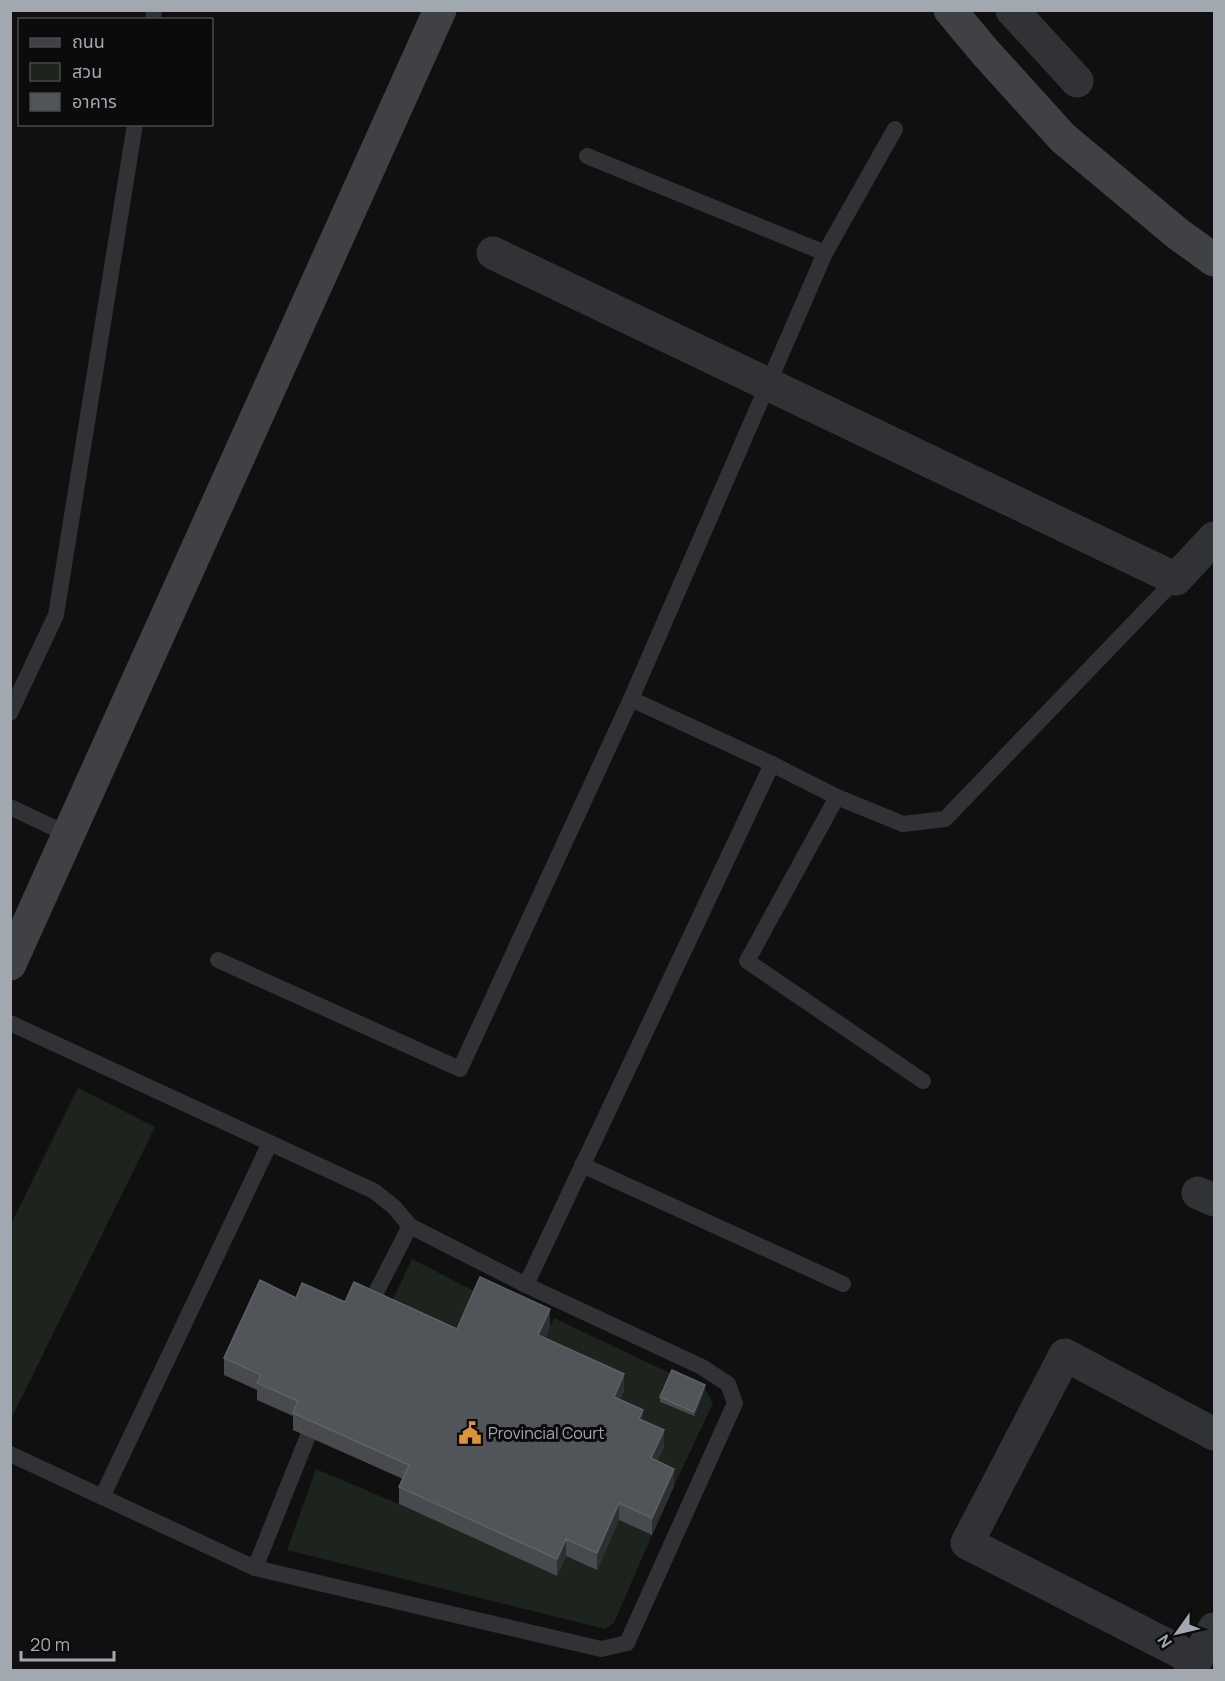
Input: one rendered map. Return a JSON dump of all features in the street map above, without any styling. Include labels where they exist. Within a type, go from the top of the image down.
[{"type":"street","points":[[10,964],[440,10]]},
{"type":"street","points":[[950,10],[1063,138],[1178,234],[1215,260]]},
{"type":"street","points":[[1012,10],[1077,81]]},
{"type":"street","points":[[493,254],[1176,579],[1215,538]]},
{"type":"street","points":[[1215,1434],[1065,1355],[967,1543],[1193,1665],[1215,1629]]},
{"type":"lane","points":[[10,713],[56,615],[135,126]]},
{"type":"lane","points":[[218,960],[460,1069],[631,699],[825,253],[894,129]]},
{"type":"lane","points":[[587,156],[825,253]]},
{"type":"lane","points":[[631,699],[772,764],[837,797],[903,824],[945,819],[1176,579]]},
{"type":"lane","points":[[526,1285],[772,764]]},
{"type":"lane","points":[[837,797],[747,961],[923,1081]]},
{"type":"lane","points":[[10,807],[69,835]]},
{"type":"lane","points":[[10,1023],[374,1191],[394,1207],[410,1226],[526,1285],[702,1366],[728,1384],[735,1402],[627,1643],[601,1650],[255,1568],[10,1454]]},
{"type":"lane","points":[[102,1497],[270,1143]]},
{"type":"lane","points":[[582,1165],[843,1284]]},
{"type":"lane","points":[[369,1306],[410,1226]]},
{"type":"lane","points":[[255,1568],[308,1436]]},
{"type":"green space","points":[[78,1088],[155,1127],[11,1419],[11,1224]]},
{"type":"green space","points":[[412,1259],[480,1294],[457,1346],[386,1314]]},
{"type":"green space","points":[[554,1318],[672,1374],[660,1402],[693,1416],[705,1389],[713,1403],[674,1486],[651,1475],[538,1352]]},
{"type":"green space","points":[[316,1469],[557,1576],[566,1556],[597,1569],[619,1520],[652,1535],[614,1623],[605,1629],[287,1550]]},
{"type":"building","name":"Provincial Court","points":[[480,1277],[550,1309],[538,1335],[624,1374],[614,1397],[643,1410],[639,1419],[664,1430],[651,1458],[674,1469],[652,1518],[619,1503],[597,1553],[566,1539],[557,1559],[399,1487],[409,1465],[293,1413],[298,1401],[257,1383],[261,1375],[224,1358],[260,1280],[296,1298],[302,1283],[345,1302],[354,1282],[457,1329]]},
{"type":"building","points":[[672,1370],[705,1385],[694,1412],[660,1397]]},
{"type":"place","name":"Provincial Court","points":[[470,1433]]}]
